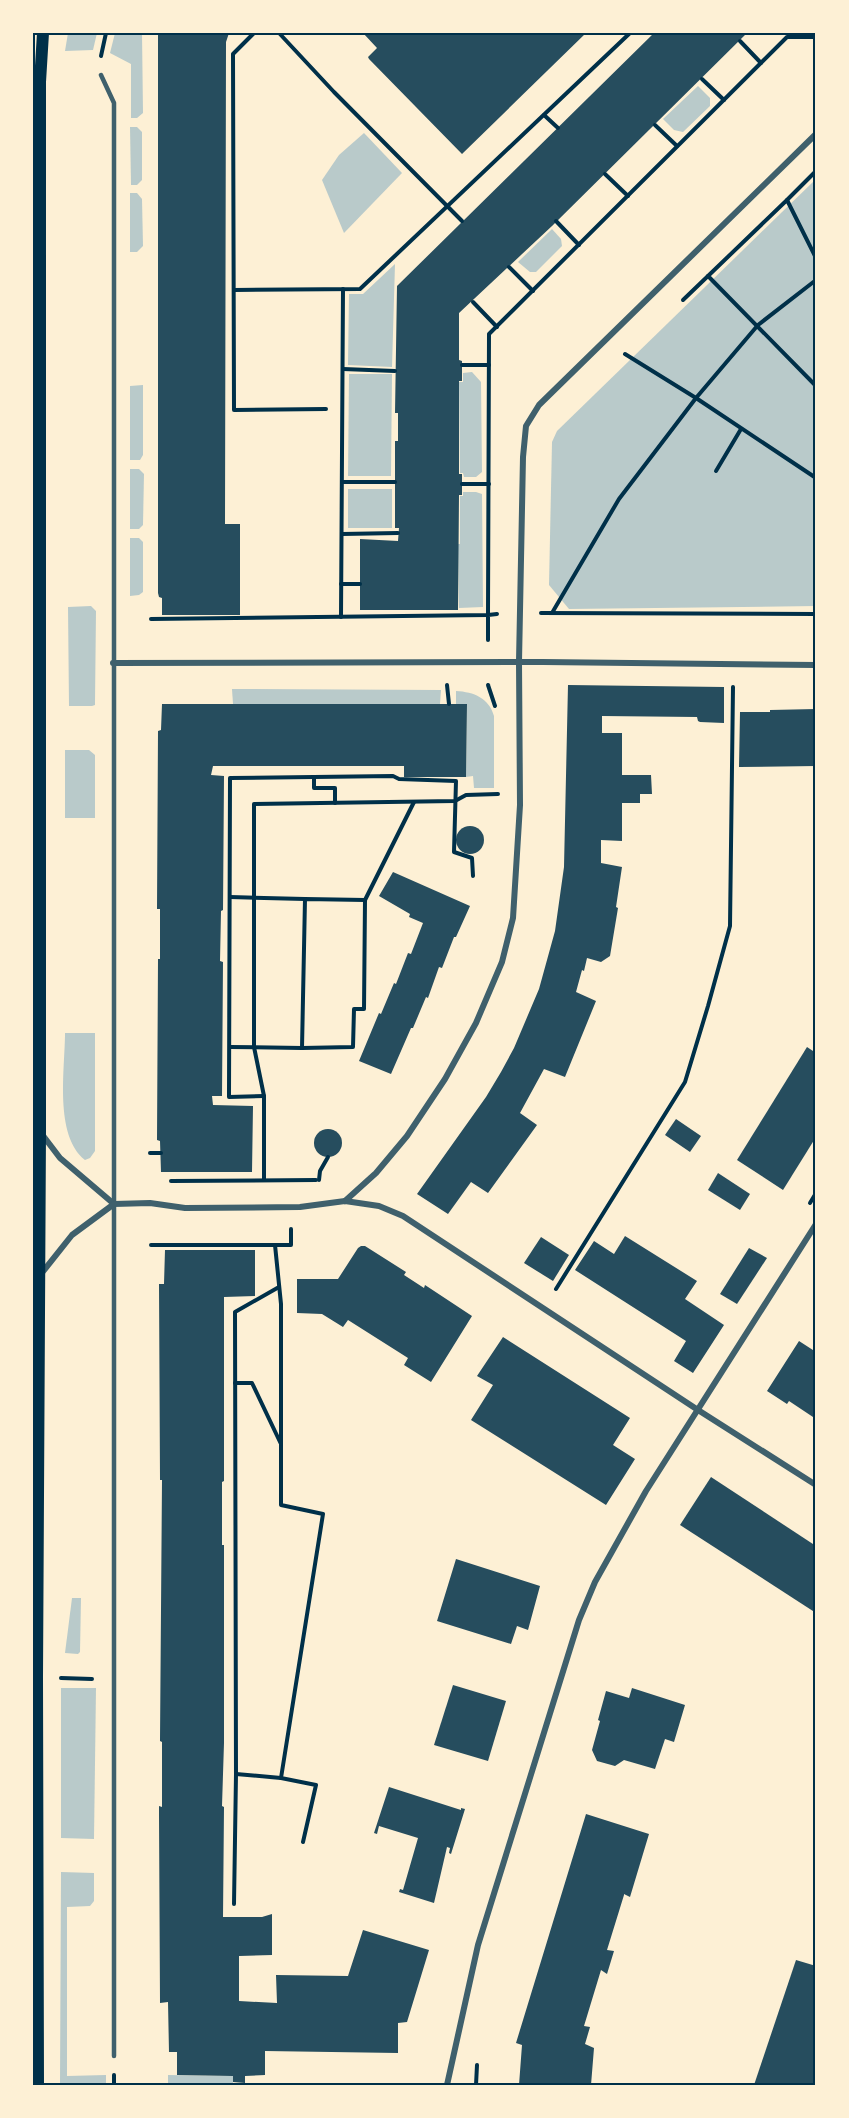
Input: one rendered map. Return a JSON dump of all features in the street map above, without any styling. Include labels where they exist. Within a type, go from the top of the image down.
[{"type":"main road","points":[[38,2085],[35,1727],[40,1131],[40,104],[43,33]]},
{"type":"main road","points":[[33,93],[40,104]]},
{"type":"street","points":[[345,1201],[376,1173],[407,1136],[445,1079],[476,1023],[502,962],[513,918],[520,806],[519,662],[523,457],[526,426],[538,405],[816,134]]},
{"type":"street","points":[[113,663],[543,662],[816,665]]},
{"type":"street","points":[[40,1131],[60,1158],[114,1204]]},
{"type":"street","points":[[39,1275],[72,1235],[114,1204],[150,1203],[185,1208],[231,1208],[300,1207],[345,1201],[380,1206],[403,1216],[816,1485]]},
{"type":"street","points":[[447,2085],[478,1945],[579,1620],[595,1582],[646,1491],[816,1224]]},
{"type":"lane","points":[[101,75],[114,104],[114,2056]]},
{"type":"path","points":[[254,33],[233,54],[234,410],[326,409]]},
{"type":"path","points":[[279,33],[462,221]]},
{"type":"path","points":[[234,290],[360,289],[630,33]]},
{"type":"path","points":[[151,619],[488,615],[489,334],[787,37],[816,37]]},
{"type":"path","points":[[740,41],[761,63]]},
{"type":"path","points":[[702,78],[724,100]]},
{"type":"path","points":[[544,115],[558,128]]},
{"type":"path","points":[[655,125],[677,146]]},
{"type":"path","points":[[675,307],[816,171]]},
{"type":"path","points":[[605,174],[628,196]]},
{"type":"path","points":[[787,200],[816,258]]},
{"type":"path","points":[[556,221],[579,245]]},
{"type":"path","points":[[509,267],[533,291]]},
{"type":"path","points":[[708,276],[816,386]]},
{"type":"path","points":[[551,613],[619,499],[696,398],[758,325],[816,280]]},
{"type":"path","points":[[341,617],[343,289]]},
{"type":"path","points":[[473,302],[497,327]]},
{"type":"path","points":[[632,347],[624,355],[696,398],[816,478]]},
{"type":"path","points":[[462,365],[489,365]]},
{"type":"path","points":[[343,369],[395,371]]},
{"type":"path","points":[[716,471],[741,429]]},
{"type":"path","points":[[342,482],[395,482]]},
{"type":"path","points":[[462,484],[489,484]]},
{"type":"path","points":[[342,534],[398,533]]},
{"type":"path","points":[[341,584],[360,584]]},
{"type":"path","points":[[543,662],[543,613],[816,614]]},
{"type":"path","points":[[559,1284],[685,1082],[708,1006],[730,926],[732,665]]},
{"type":"path","points":[[449,704],[447,685],[455,685]]},
{"type":"path","points":[[480,685],[489,685],[495,707]]},
{"type":"path","points":[[264,1096],[229,1096],[231,778],[393,776],[399,779],[456,781],[454,852],[472,858],[473,876]]},
{"type":"path","points":[[314,777],[314,788],[335,788],[335,803]]},
{"type":"path","points":[[498,783],[498,803]]},
{"type":"path","points":[[264,1180],[264,1096],[255,1047],[254,804],[455,801],[466,795],[498,794]]},
{"type":"path","points":[[230,1047],[353,1047],[354,1009],[364,1009],[365,900],[414,802]]},
{"type":"path","points":[[230,897],[365,900]]},
{"type":"path","points":[[302,1048],[304,899]]},
{"type":"path","points":[[150,1153],[161,1153]]},
{"type":"path","points":[[319,1180],[320,1171],[328,1157]]},
{"type":"path","points":[[162,1181],[328,1179]]},
{"type":"path","points":[[151,1245],[291,1245],[291,1227],[295,1222]]},
{"type":"path","points":[[275,1245],[281,1304],[281,1505],[323,1514],[281,1778]]},
{"type":"path","points":[[234,1904],[235,1312],[279,1287]]},
{"type":"path","points":[[555,1290],[565,1296]]},
{"type":"path","points":[[236,1383],[252,1383],[281,1445]]},
{"type":"path","points":[[62,1678],[96,1679]]},
{"type":"path","points":[[236,1774],[281,1778],[316,1785],[303,1842]]},
{"type":"path","points":[[476,2085],[478,2054]]},
{"type":"shaded area","points":[[68,33],[97,33],[93,50],[65,51]]},
{"type":"shaded area","points":[[115,33],[142,33],[143,113],[137,118],[131,118],[131,64],[110,53]]},
{"type":"shaded area","points":[[698,86],[710,98],[710,106],[683,132],[674,130],[663,119]]},
{"type":"shaded area","points":[[130,127],[137,127],[142,132],[142,180],[137,185],[131,185]]},
{"type":"shaded area","points":[[364,133],[402,173],[344,233],[322,180],[339,155]]},
{"type":"shaded area","points":[[816,179],[816,606],[569,609],[549,585],[552,442],[557,431]]},
{"type":"shaded area","points":[[130,193],[137,193],[142,199],[143,246],[137,252],[130,252]]},
{"type":"shaded area","points":[[552,229],[561,239],[562,246],[536,272],[530,272],[518,262]]},
{"type":"shaded area","points":[[395,264],[392,367],[348,365],[349,294],[363,294]]},
{"type":"shaded area","points":[[472,372],[481,382],[482,472],[476,477],[464,477],[463,473],[460,473],[459,382],[463,382],[463,373]]},
{"type":"shaded area","points":[[349,374],[392,374],[391,476],[348,476]]},
{"type":"shaded area","points":[[143,385],[143,455],[140,460],[130,460],[130,386]]},
{"type":"shaded area","points":[[130,469],[139,469],[144,474],[143,525],[139,529],[130,529]]},
{"type":"shaded area","points":[[348,489],[392,489],[392,528],[348,528]]},
{"type":"shaded area","points":[[463,492],[482,494],[483,607],[459,608],[458,544],[460,544],[460,496],[463,496]]},
{"type":"shaded area","points":[[130,538],[139,538],[143,542],[143,592],[130,596]]},
{"type":"shaded area","points":[[91,606],[96,611],[95,705],[69,706],[68,607]]},
{"type":"shaded area","points":[[232,689],[441,690],[440,704],[233,704]]},
{"type":"shaded area","points":[[456,691],[480,697],[492,710],[494,716],[494,788],[474,788],[473,776],[466,777],[467,704],[456,704]]},
{"type":"shaded area","points":[[65,750],[89,750],[95,755],[95,818],[65,818]]},
{"type":"shaded area","points":[[65,1033],[95,1033],[95,1151],[90,1158],[85,1160],[75,1149],[65,1118],[63,1082]]},
{"type":"shaded area","points":[[72,1598],[81,1598],[80,1652],[78,1654],[65,1653]]},
{"type":"shaded area","points":[[61,1688],[96,1688],[94,1839],[61,1838]]},
{"type":"shaded area","points":[[61,1872],[94,1873],[94,1901],[90,1906],[67,1907],[67,2076],[106,2075],[106,2085],[60,2085]]},
{"type":"shaded area","points":[[168,2075],[233,2076],[233,2085],[168,2085]]},
{"type":"building","points":[[158,33],[229,33],[226,42],[225,524],[240,524],[240,615],[162,615],[162,598],[158,593]]},
{"type":"building","points":[[363,33],[586,33],[462,154],[369,59],[368,57],[377,48]]},
{"type":"building","points":[[654,33],[747,33],[552,226],[459,313],[459,360],[462,361],[462,381],[459,381],[459,474],[462,474],[462,495],[459,495],[458,610],[360,610],[360,539],[398,541],[399,528],[395,528],[395,441],[398,441],[398,413],[395,413],[397,286]]},
{"type":"building","points":[[568,685],[724,687],[724,723],[700,722],[697,717],[602,716],[602,733],[622,733],[622,775],[651,775],[652,794],[640,794],[640,803],[622,803],[622,841],[601,840],[601,863],[622,867],[610,956],[601,962],[587,958],[584,971],[582,970],[576,992],[596,1001],[565,1077],[544,1069],[520,1113],[537,1125],[488,1193],[471,1182],[448,1214],[417,1194],[486,1097],[514,1048],[539,989],[555,931],[564,867]]},
{"type":"building","points":[[162,704],[467,704],[466,777],[404,777],[404,766],[213,766],[211,775],[224,776],[223,910],[221,911],[220,961],[223,962],[222,1096],[212,1096],[213,1105],[253,1106],[252,1172],[161,1172],[160,1141],[157,1140],[160,909],[157,909],[158,731],[161,730]]},
{"type":"building","points":[[816,709],[816,766],[739,767],[740,712]]},
{"type":"building","points":[[470,826],[480,830],[484,840],[480,850],[470,854],[460,850],[456,840],[460,830]]},
{"type":"building","points":[[393,872],[470,906],[454,937],[442,968],[439,967],[428,998],[426,997],[391,1074],[359,1061],[379,1013],[381,1014],[394,983],[396,984],[408,953],[411,954],[423,923],[409,917],[410,914],[379,896]]},
{"type":"building","points":[[807,1047],[816,1053],[816,1137],[783,1190],[737,1160]]},
{"type":"building","points":[[676,1119],[701,1136],[690,1152],[665,1135]]},
{"type":"building","points":[[328,1129],[338,1133],[342,1143],[338,1153],[328,1157],[318,1153],[314,1143],[318,1133]]},
{"type":"building","points":[[718,1173],[750,1194],[740,1210],[708,1190]]},
{"type":"building","points":[[625,1236],[697,1281],[685,1299],[724,1325],[693,1373],[674,1361],[686,1341],[575,1270],[594,1241],[614,1254]]},
{"type":"building","points":[[541,1237],[569,1255],[553,1281],[524,1263]]},
{"type":"building","points":[[361,1246],[365,1246],[406,1272],[404,1275],[424,1288],[425,1285],[472,1316],[431,1382],[404,1365],[408,1358],[348,1320],[343,1327],[322,1314],[297,1313],[297,1279],[338,1279]]},
{"type":"building","points":[[749,1248],[767,1258],[737,1304],[720,1294]]},
{"type":"building","points":[[165,1250],[255,1250],[255,1296],[224,1297],[223,1917],[262,1917],[272,1914],[272,1955],[239,1956],[239,2001],[277,2003],[276,1975],[348,1976],[363,1930],[429,1950],[407,2022],[398,2023],[398,2053],[265,2051],[265,2075],[245,2076],[245,2083],[233,2082],[233,2076],[177,2075],[177,2052],[169,2052],[168,2002],[160,2003],[162,1480],[160,1480],[159,1284],[164,1284]]},
{"type":"building","points":[[503,1337],[630,1418],[613,1445],[635,1459],[606,1505],[471,1420],[493,1385],[477,1376]]},
{"type":"building","points":[[799,1341],[816,1352],[816,1419],[789,1401],[787,1404],[767,1391]]},
{"type":"building","points":[[711,1477],[816,1546],[816,1613],[680,1525]]},
{"type":"building","points":[[456,1559],[540,1586],[528,1630],[517,1626],[511,1644],[437,1621]]},
{"type":"building","points":[[453,1685],[506,1701],[488,1761],[434,1745]]},
{"type":"building","points":[[632,1688],[685,1705],[674,1742],[665,1739],[655,1769],[624,1760],[615,1766],[597,1761],[592,1750],[606,1691],[629,1698]]},
{"type":"building","points":[[389,1787],[461,1810],[461,1808],[465,1809],[451,1854],[449,1853],[450,1848],[447,1847],[434,1903],[399,1892],[400,1889],[403,1890],[418,1838],[379,1826],[377,1834],[374,1833]]},
{"type":"building","points":[[586,1814],[649,1834],[630,1897],[624,1894],[607,1950],[614,1951],[607,1974],[601,1970],[584,2026],[590,2027],[585,2044],[594,2048],[591,2085],[519,2085],[522,2045],[516,2043]]},
{"type":"building","points":[[796,1960],[816,1966],[816,2085],[754,2085]]}]
